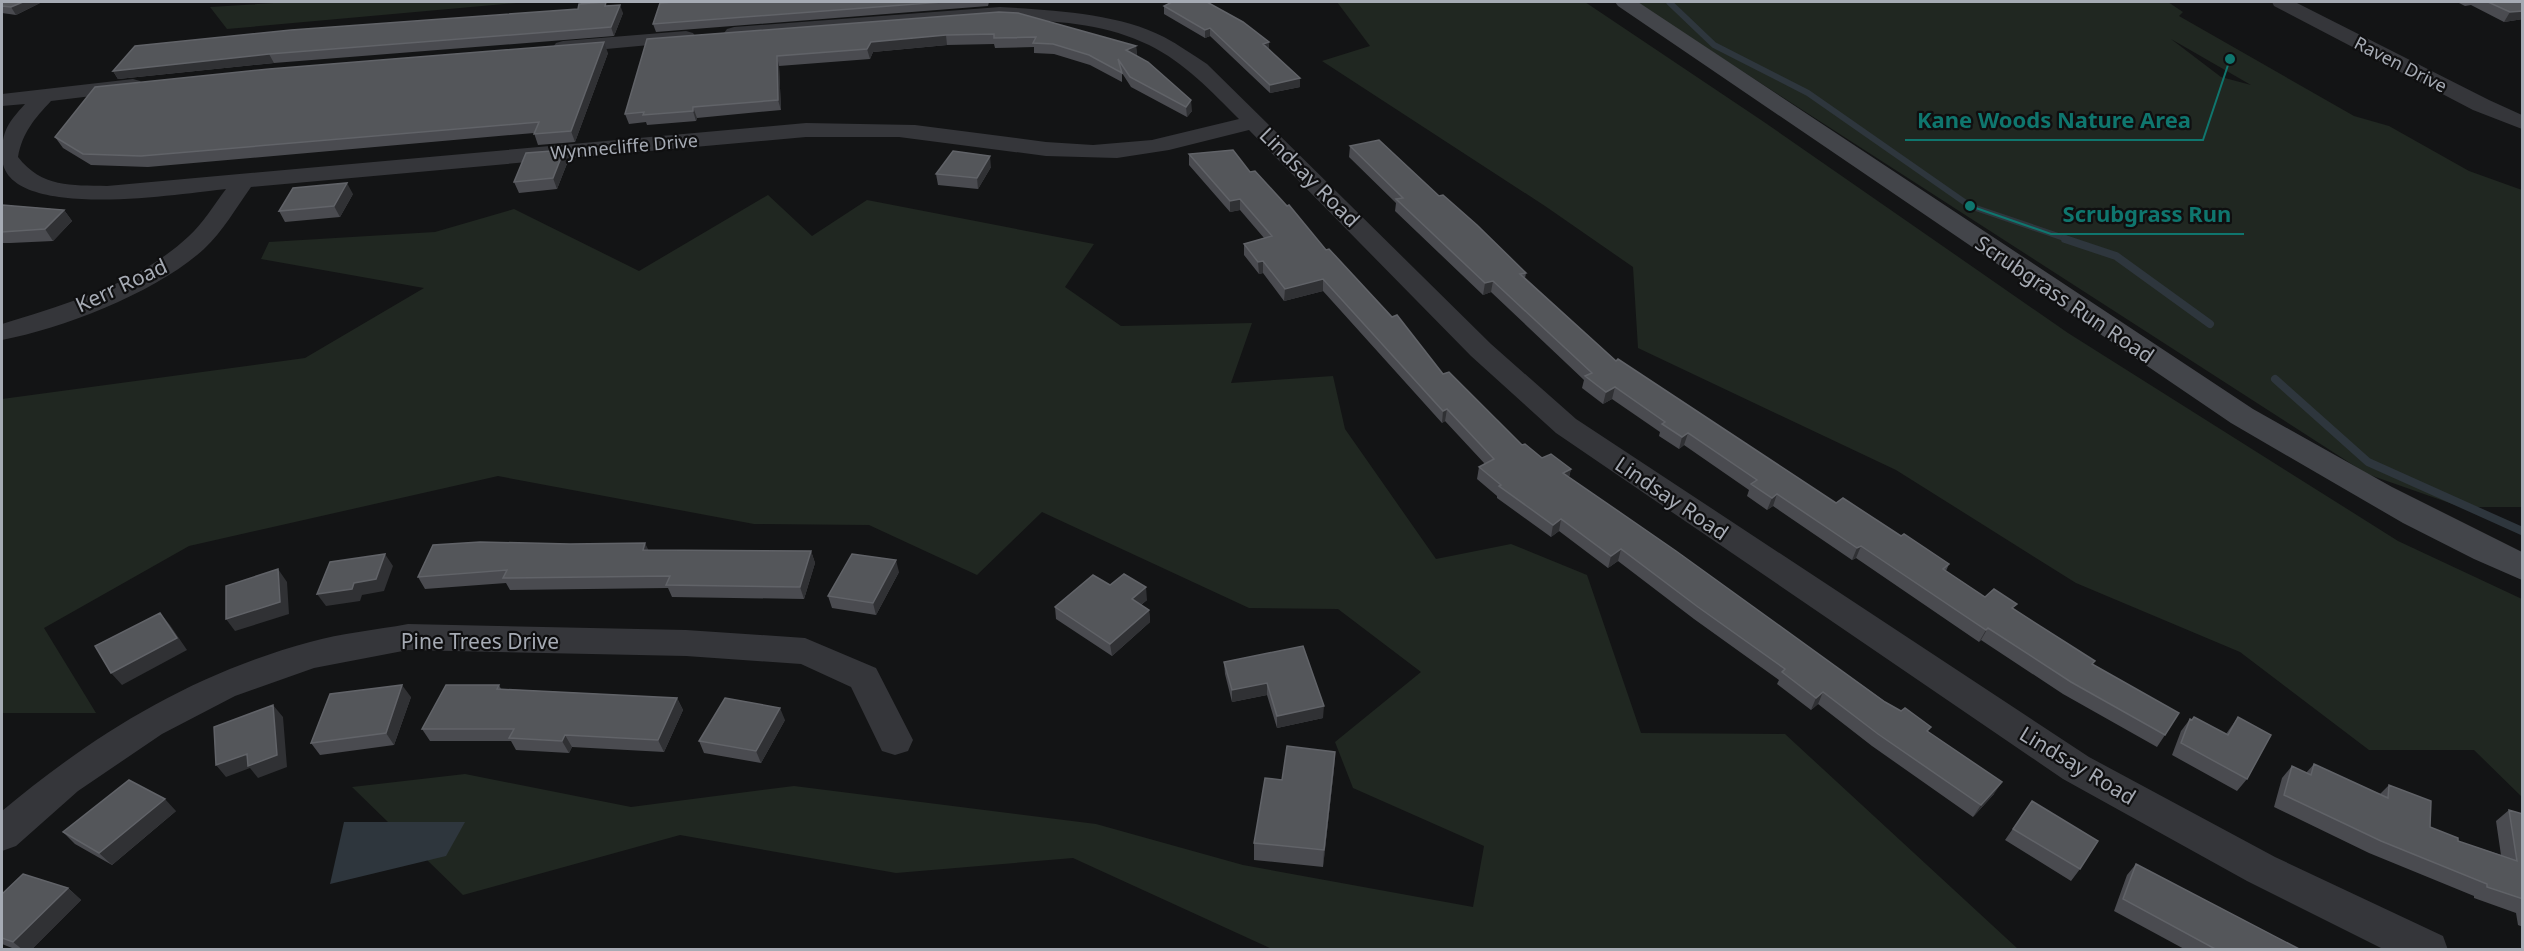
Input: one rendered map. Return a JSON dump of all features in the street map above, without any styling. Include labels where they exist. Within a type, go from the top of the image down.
[{"type":"street","name":"Scrubgrass Run Road","points":[[1625,2],[2242,416],[2339,475],[2460,538],[2523,567]]},
{"type":"street","name":"Raven Drive","points":[[2281,2],[2481,105],[2523,123]]},
{"type":"street","name":"Lindsay Road","points":[[544,48],[932,16],[1000,13],[1059,16],[1113,26],[1155,40],[1200,68],[1481,350],[1566,426],[2076,768],[2260,869],[2428,950]]},
{"type":"street","points":[[2,100],[160,82]]},
{"type":"street","name":"Wynnecliffe Drive","points":[[46,94],[22,120],[8,141],[7,158],[19,174],[29,181],[72,192],[107,193],[806,130],[875,129],[928,133],[1071,151],[1116,151],[1156,146],[1255,122]]},
{"type":"street","name":"Kerr Road","points":[[2,332],[105,296],[156,273],[196,243],[243,182]]},
{"type":"street","name":"Pine Trees Drive","points":[[2,834],[66,780],[149,724],[223,686],[311,655],[408,637],[686,644],[805,651],[864,678],[895,740]]},
{"type":"shaded area","points":[[290,2],[528,2],[227,29],[210,7]]},
{"type":"shaded area","points":[[1337,2],[1585,2],[1764,122],[2068,333],[2398,541],[2522,599],[2522,797],[2474,750],[2369,750],[2240,652],[2076,583],[1896,470],[1638,348],[1633,267],[1545,206],[1322,61],[1370,46]]},
{"type":"shaded area","points":[[1635,2],[2168,2],[2183,12],[2179,16],[2354,116],[2389,126],[2469,171],[2522,190],[2522,507],[2461,507],[2367,474]],"holes":[[[2171,39],[2251,85],[2221,77]]]},
{"type":"shaded area","points":[[768,195],[812,236],[867,200],[1094,244],[1065,287],[1121,326],[1252,323],[1231,383],[1333,376],[1345,429],[1436,559],[1511,544],[1587,575],[1641,733],[1785,734],[2018,949],[1272,949],[1073,858],[896,873],[680,835],[463,895],[352,787],[465,774],[631,807],[794,786],[1096,824],[1243,865],[1473,907],[1484,846],[1353,788],[1335,742],[1421,672],[1338,609],[1249,608],[1042,512],[977,575],[869,525],[754,524],[498,476],[189,546],[44,628],[96,713],[2,713],[2,399],[305,358],[424,288],[261,259],[269,242],[435,232],[514,209],[639,271]]},
{"type":"shaded area","points":[[344,822],[465,822],[446,856],[330,884]]},
{"type":"building","points":[[2,2],[23,2],[11,7],[2,6]]},
{"type":"building","points":[[606,2],[605,6],[620,5],[611,27],[269,54],[113,71],[135,46],[291,30],[578,9],[579,4]]},
{"type":"building","points":[[942,2],[653,24],[660,3]]},
{"type":"building","points":[[1172,2],[1207,2],[1243,22],[1269,42],[1263,44],[1300,78],[1270,85],[1210,28],[1205,30],[1164,6]]},
{"type":"building","points":[[2488,2],[2523,2],[2523,11],[2510,12]]},
{"type":"building","points":[[999,12],[1018,13],[1136,46],[1126,50],[1148,62],[1191,100],[1186,107],[1130,77],[1118,59],[1122,73],[1089,55],[1053,44],[1033,43],[1036,37],[994,38],[994,34],[946,35],[871,42],[867,49],[777,56],[778,100],[693,107],[693,111],[625,114],[647,39]]},
{"type":"building","points":[[604,42],[571,131],[534,134],[539,122],[141,156],[83,154],[55,137],[95,87],[269,69]]},
{"type":"building","points":[[1379,140],[1439,196],[1443,195],[1477,225],[1526,273],[1520,274],[1616,361],[1618,359],[1836,503],[1843,498],[1901,536],[1904,534],[1949,564],[1943,569],[1985,597],[1994,589],[2017,604],[2012,608],[2095,661],[2092,664],[2179,713],[2165,735],[2071,682],[1988,628],[1986,630],[1861,546],[1857,548],[1777,494],[1772,498],[1751,484],[1757,480],[1688,433],[1682,437],[1662,424],[1665,422],[1615,387],[1606,392],[1585,376],[1592,373],[1493,281],[1485,283],[1396,199],[1403,198],[1350,146]]},
{"type":"building","points":[[564,150],[553,178],[514,182],[526,153]]},
{"type":"building","points":[[1233,150],[1250,172],[1255,171],[1287,206],[1289,205],[1326,250],[1329,249],[1392,317],[1397,315],[1443,374],[1449,372],[1522,445],[1525,444],[1542,458],[1551,454],[1571,469],[1563,473],[1676,551],[1885,702],[1901,711],[1905,708],[1931,727],[1927,731],[2002,782],[1981,805],[1878,734],[1823,692],[1816,698],[1782,672],[1785,669],[1621,549],[1611,556],[1561,519],[1553,525],[1499,486],[1501,485],[1479,467],[1494,459],[1447,409],[1443,411],[1323,279],[1285,289],[1263,261],[1258,262],[1244,244],[1272,236],[1240,199],[1230,201],[1189,154]]},
{"type":"building","points":[[953,151],[990,156],[977,178],[936,174]]},
{"type":"building","points":[[347,183],[334,206],[279,211],[293,188]]},
{"type":"building","points":[[2,205],[64,210],[45,229],[2,232]]},
{"type":"building","points":[[480,542],[645,543],[643,550],[811,551],[800,587],[666,585],[670,576],[503,578],[507,570],[418,577],[433,545]]},
{"type":"building","points":[[385,554],[376,579],[354,583],[352,589],[317,594],[330,562]]},
{"type":"building","points":[[852,554],[896,560],[873,603],[828,596]]},
{"type":"building","points":[[278,569],[280,602],[226,619],[226,586]]},
{"type":"building","points":[[1124,574],[1146,587],[1132,599],[1149,610],[1110,644],[1055,607],[1093,575],[1110,585]]},
{"type":"building","points":[[160,613],[177,638],[111,673],[95,646]]},
{"type":"building","points":[[1303,646],[1324,706],[1277,716],[1267,683],[1232,690],[1224,662]]},
{"type":"building","points":[[402,685],[386,733],[311,743],[330,694]]},
{"type":"building","points":[[446,685],[499,685],[497,689],[677,698],[658,740],[565,735],[562,741],[509,738],[514,729],[422,729]]},
{"type":"building","points":[[725,698],[780,708],[756,751],[699,741]]},
{"type":"building","points":[[273,705],[277,755],[248,766],[247,754],[216,765],[214,727]]},
{"type":"building","points":[[2194,717],[2228,735],[2238,717],[2271,735],[2247,779],[2181,743],[2190,719]]},
{"type":"building","points":[[1287,746],[1335,752],[1324,850],[1254,843],[1265,778],[1282,780]]},
{"type":"building","points":[[2314,764],[2388,798],[2389,785],[2431,801],[2430,827],[2458,838],[2458,841],[2517,861],[2509,810],[2523,814],[2523,899],[2487,887],[2487,884],[2381,841],[2284,795],[2292,766],[2311,775]]},
{"type":"building","points":[[129,780],[165,799],[99,853],[63,832]]},
{"type":"building","points":[[2032,801],[2098,841],[2080,869],[2013,829]]},
{"type":"building","points":[[2136,864],[2301,950],[2217,950],[2123,899]]},
{"type":"building","points":[[23,874],[68,888],[13,942],[2,938],[2,894]]},
{"type":"waterway","points":[[1669,2],[1714,45],[1808,93],[1970,206],[2070,240]]},
{"type":"waterway","points":[[2065,239],[2116,256],[2210,324]]},
{"type":"waterway","points":[[2275,379],[2368,462],[2522,531]]},
{"type":"place","name":"Kane Woods Nature Area","points":[[2230,59]]},
{"type":"place","name":"Scrubgrass Run","points":[[1970,206]]}]
